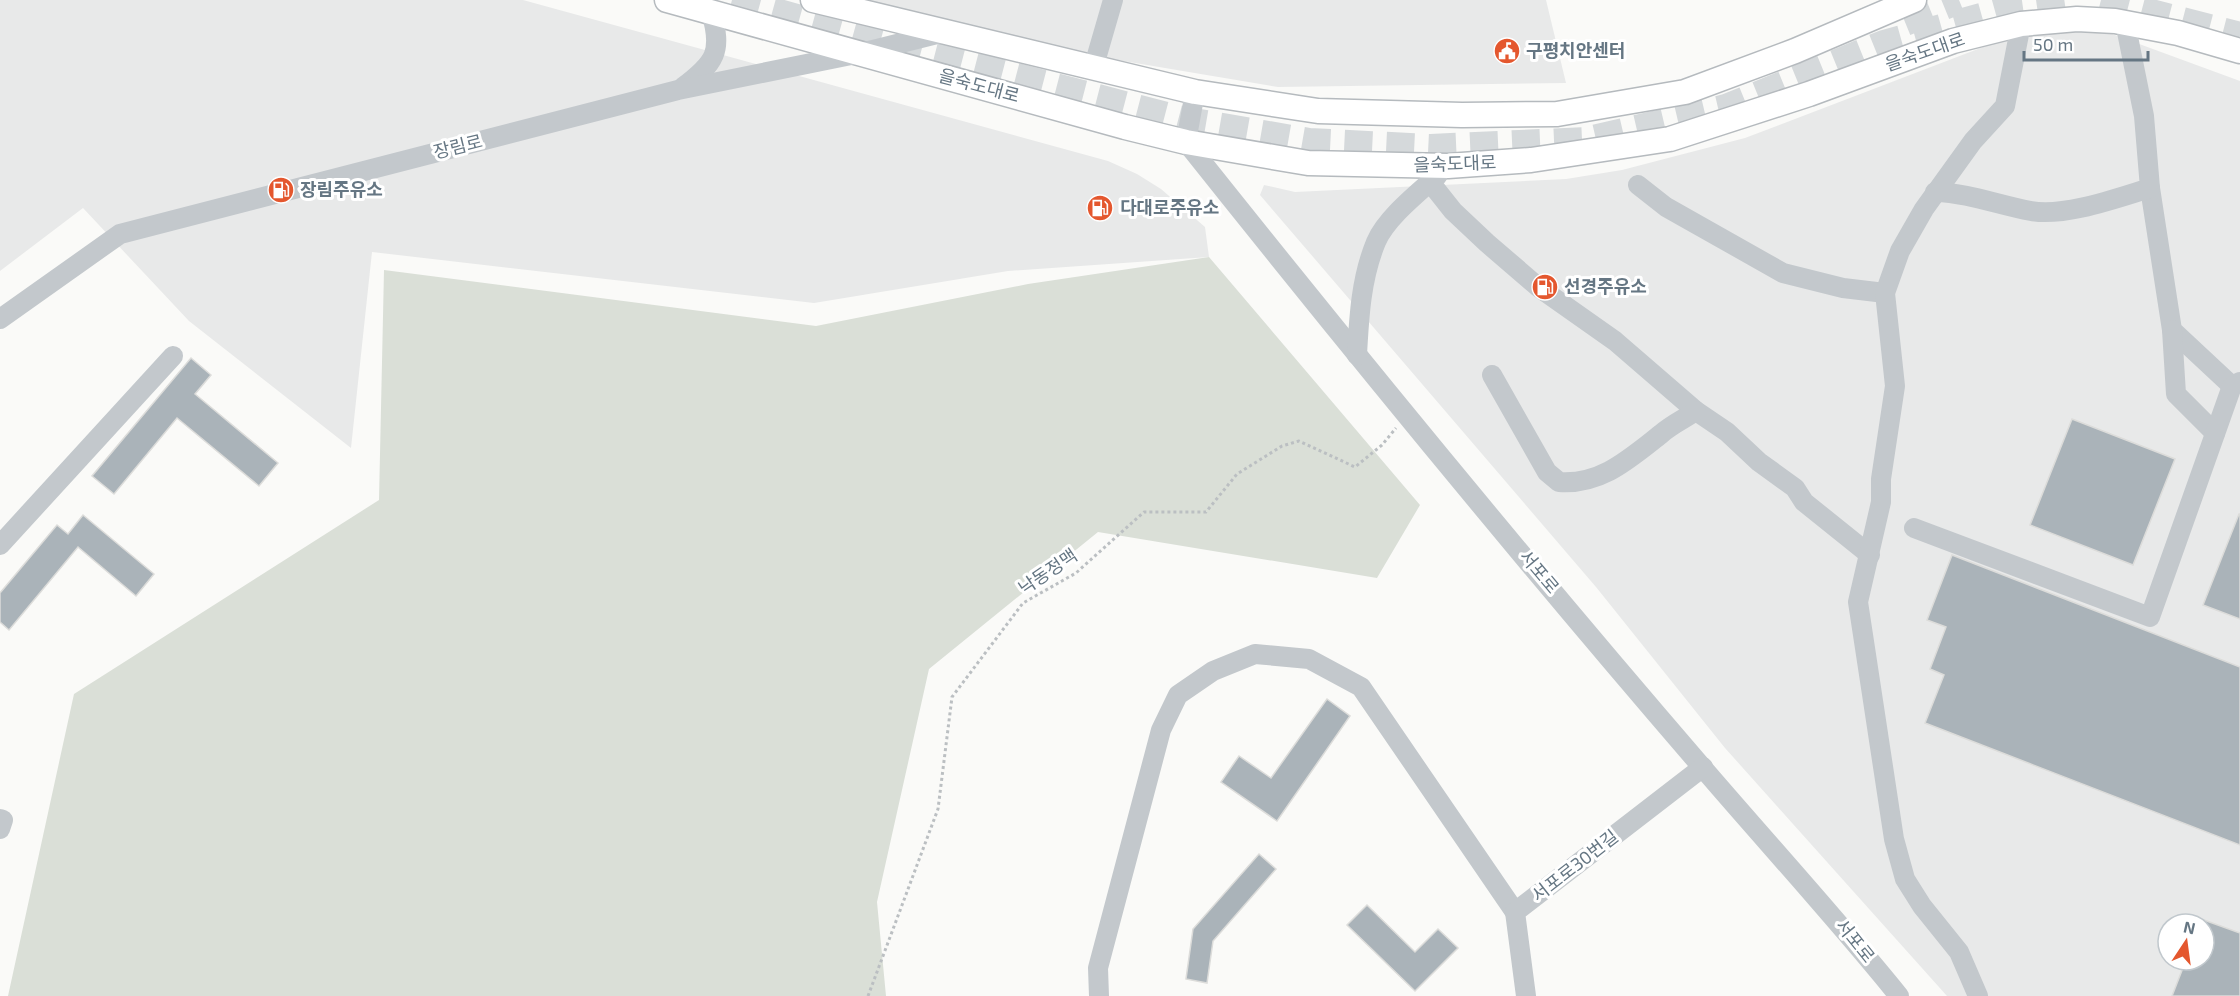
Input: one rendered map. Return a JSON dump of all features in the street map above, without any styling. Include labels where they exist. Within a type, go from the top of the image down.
[{"type":"main road","name":"을숙도대로","points":[[667,0],[1186,142],[1308,163],[1448,166],[1531,160],[1670,139],[1809,94],[1953,41],[2020,24],[2077,19],[2128,23],[2178,33],[2240,51]]},
{"type":"main road","points":[[813,0],[941,33],[1195,92],[1318,111],[1462,115],[1557,114],[1685,92],[1795,51],[1914,0]]},
{"type":"street","points":[[1093,69],[1113,0]]},
{"type":"street","points":[[678,90],[709,68],[719,37],[711,12]]},
{"type":"street","points":[[2128,23],[2127,32],[2144,116],[2150,188],[2172,330],[2176,394],[2216,433]]},
{"type":"street","points":[[1978,996],[1959,952],[1922,906],[1905,879],[1894,839],[1858,602],[1881,502],[1881,479],[1895,386],[1885,293],[1900,250],[1935,192],[1973,141],[2004,106],[2020,24]]},
{"type":"street","name":"장림로","points":[[0,320],[120,234],[678,90],[861,53],[941,33]]},
{"type":"street","points":[[1186,142],[1195,92]]},
{"type":"street","name":"서포로","points":[[1186,142],[1407,415],[1702,767],[1833,914],[1899,996]]},
{"type":"street","points":[[1357,355],[1360,297],[1376,240],[1399,211],[1448,166]]},
{"type":"street","points":[[1430,182],[1453,211],[1537,286],[1615,341],[1696,411],[1727,432],[1759,462],[1795,488],[1812,509],[1870,555]]},
{"type":"street","points":[[1638,185],[1666,207],[1783,273],[1843,288],[1885,293]]},
{"type":"street","points":[[1935,192],[1962,193],[2033,212],[2086,207],[2150,188]]},
{"type":"street","points":[[1914,528],[2150,617],[2236,384],[2172,330]]},
{"type":"street","points":[[0,545],[173,356]]},
{"type":"street","points":[[1492,375],[1547,472],[1559,482],[1572,483],[1595,478],[1612,470],[1628,461],[1663,432],[1696,411]]},
{"type":"street","points":[[1099,996],[1098,968],[1161,730],[1178,695],[1213,671],[1255,654],[1309,659],[1361,687],[1515,912]]},
{"type":"street","name":"서포로30번길","points":[[1526,996],[1515,912],[1702,767]]},
{"type":"street","points":[[0,819],[3,820],[0,829]]},
{"type":"path","name":"낙동정맥","points":[[868,996],[938,810],[952,697],[1023,603],[1076,573],[1144,512],[1206,513],[1237,474],[1282,446],[1299,441],[1355,467],[1382,445],[1407,415]]},
{"type":"shaded area","points":[[0,0],[523,0],[1108,161],[1137,174],[1161,189],[1205,227],[1209,257],[1008,271],[814,303],[372,252],[351,448],[189,321],[83,208],[0,271]]},
{"type":"shaded area","points":[[852,0],[1546,0],[1566,83],[1278,87],[1058,50]]},
{"type":"shaded area","points":[[2079,31],[2112,34],[2240,81],[2240,996],[1947,996],[1725,748],[1596,587],[1260,195],[1264,185],[1295,192],[1566,179],[1622,170],[1745,138],[1991,44],[2043,32]]},
{"type":"shaded area","points":[[1209,257],[1420,505],[1377,578],[1098,532],[929,669],[877,902],[886,996],[8,996],[74,694],[379,500],[384,270],[816,326],[1028,284]]},
{"type":"building","points":[[191,358],[211,375],[195,394],[278,463],[259,486],[177,418],[114,494],[92,476]]},
{"type":"building","points":[[2072,419],[2175,459],[2133,565],[2030,525]]},
{"type":"building","points":[[2240,514],[2240,619],[2203,605]]},
{"type":"building","points":[[83,515],[154,574],[136,596],[78,547],[9,630],[0,622],[0,593],[57,525],[68,534]]},
{"type":"building","points":[[1952,555],[2240,667],[2240,845],[1925,723],[1944,675],[1930,669],[1946,627],[1927,620]]},
{"type":"building","points":[[1327,699],[1350,716],[1277,821],[1221,782],[1239,756],[1271,778]]},
{"type":"building","points":[[1259,854],[1276,869],[1213,941],[1207,983],[1186,979],[1193,929]]},
{"type":"building","points":[[1367,905],[1415,952],[1438,929],[1458,948],[1415,991],[1347,925]]},
{"type":"building","points":[[2216,924],[2240,933],[2240,996],[2172,996],[2181,972],[2216,972]]},
{"type":"tunnel","points":[[732,0],[1182,120],[1309,142],[1431,148],[1585,141],[1726,108],[1884,44],[2006,10],[2077,0]]},
{"type":"tunnel","points":[[1905,22],[1959,0]]},
{"type":"tunnel","points":[[2101,0],[2240,36]]},
{"type":"place","name":"구평치안센터","points":[[1507,51]]},
{"type":"place","name":"장림주유소","points":[[281,190]]},
{"type":"place","name":"다대로주유소","points":[[1100,208]]},
{"type":"place","name":"선경주유소","points":[[1545,287]]}]
